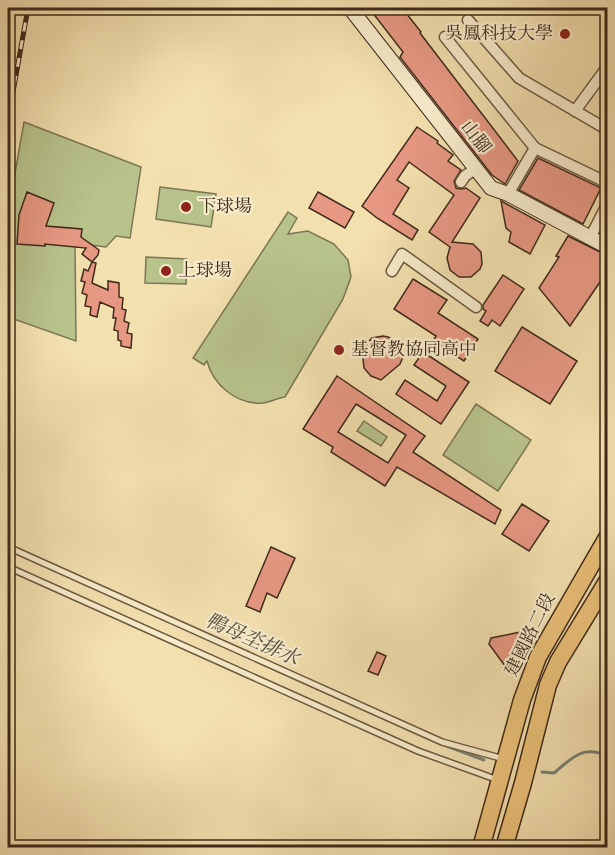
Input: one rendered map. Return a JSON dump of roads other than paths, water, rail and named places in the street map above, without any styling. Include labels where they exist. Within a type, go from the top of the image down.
[{"type":"main road","name":"建國路二段","points":[[481,848],[522,700],[538,657],[608,536]]},
{"type":"main road","name":"建國路二段","points":[[504,848],[524,783],[549,686],[558,662],[608,580]]},
{"type":"street","name":"山腳","points":[[350,8],[491,188],[508,194],[608,247]]},
{"type":"street","points":[[468,20],[519,78],[608,130]]},
{"type":"street","points":[[445,37],[535,148],[608,183]]},
{"type":"street","points":[[575,111],[608,66]]},
{"type":"street","points":[[508,194],[535,148]]},
{"type":"street","points":[[460,182],[476,168]]},
{"type":"street","points":[[590,238],[608,203]]},
{"type":"street","points":[[392,271],[402,254],[476,307]]},
{"type":"lane","points":[[8,547],[442,742],[506,759]]},
{"type":"lane","points":[[8,567],[418,751],[500,781]]},
{"type":"waterway","name":"鴨母坔排水","points":[[444,745],[484,760]]},
{"type":"waterway","name":"鴨母坔排水","points":[[542,772],[554,773],[578,754],[584,752],[608,756]]},
{"type":"railway","points":[[8,120],[28,8]]},
{"type":"place","name":"吳鳳科技大學","points":[[565,34]]},
{"type":"place","name":"下球場","points":[[186,207]]},
{"type":"place","name":"上球場","points":[[166,271]]},
{"type":"place","name":"基督教協同高中","points":[[339,350]]}]
